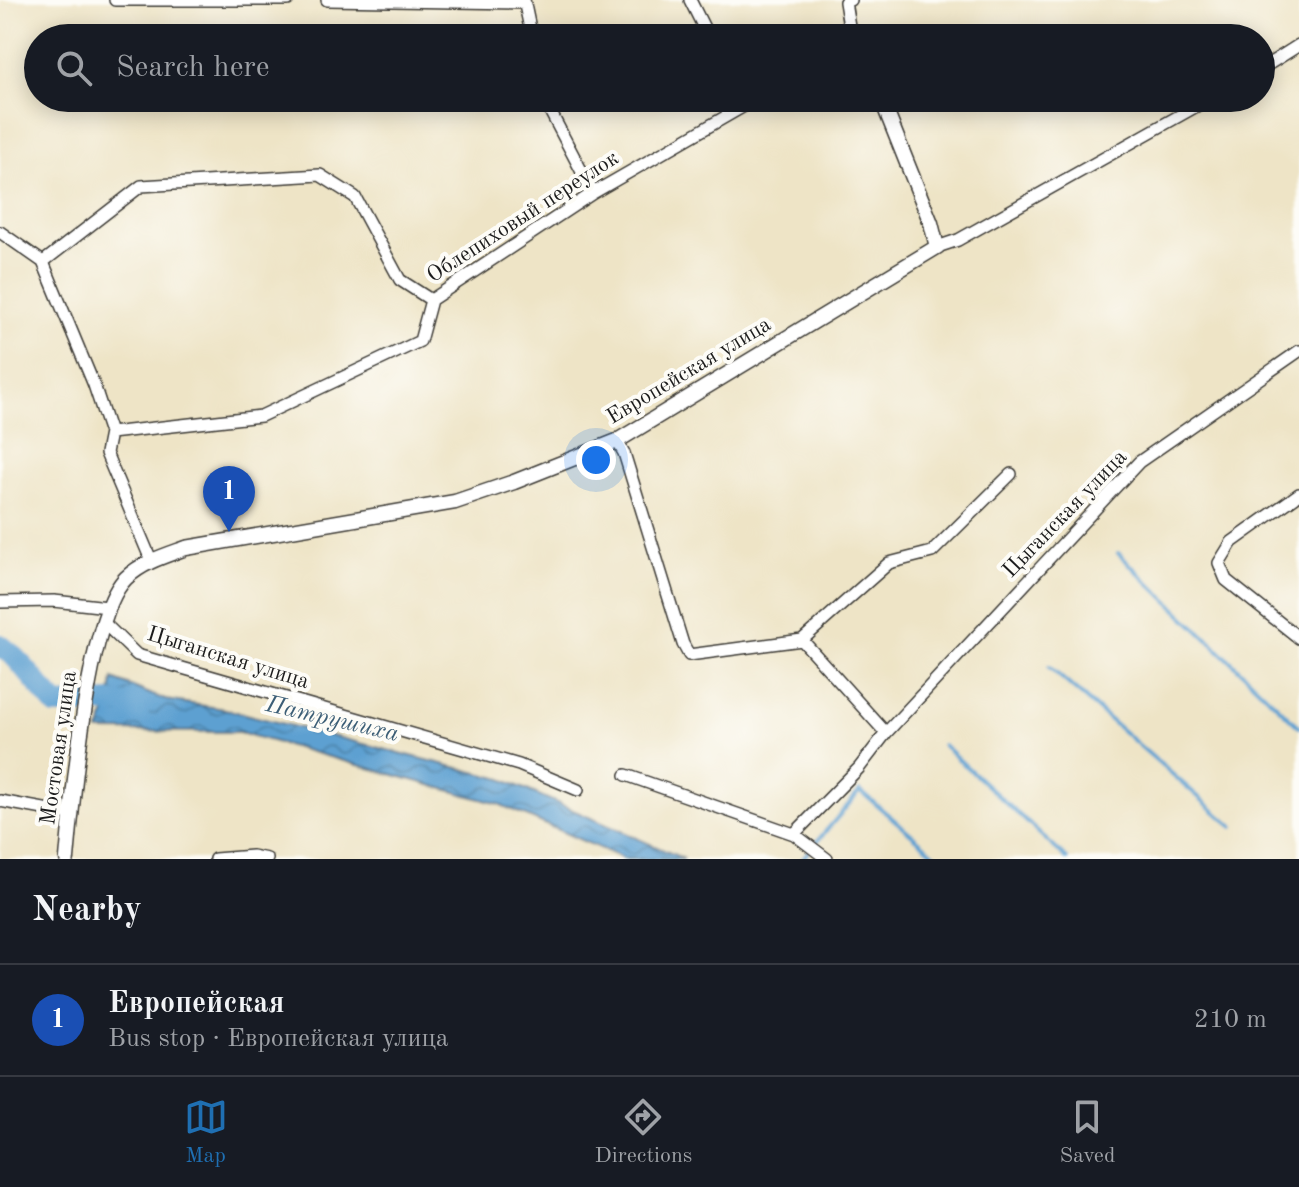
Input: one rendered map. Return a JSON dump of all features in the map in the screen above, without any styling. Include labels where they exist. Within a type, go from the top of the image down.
[{"type":"street","points":[[115,0],[288,0]]},
{"type":"street","points":[[327,0],[524,2],[529,24]]},
{"type":"street","points":[[690,0],[702,24]]},
{"type":"street","points":[[849,24],[845,2],[850,0]]},
{"type":"street","points":[[1275,60],[1299,45]]},
{"type":"street","points":[[551,112],[593,193]]},
{"type":"street","name":"Облепиховый переулок","points":[[43,262],[141,186],[320,175],[355,197],[400,280],[431,300],[593,193],[724,112]]},
{"type":"street","points":[[887,112],[931,223],[937,247]]},
{"type":"street","name":"Европейская улица","points":[[96,644],[108,607],[124,580],[151,560],[186,548],[231,539],[455,502],[617,441],[937,247],[958,240],[1186,112]]},
{"type":"street","points":[[0,232],[43,262],[94,385],[110,433],[106,453],[151,560]]},
{"type":"street","points":[[110,433],[261,416],[420,341],[431,300]]},
{"type":"street","name":"Цыганская улица","points":[[794,834],[859,768],[886,733],[1139,462],[1299,351]]},
{"type":"street","points":[[617,441],[624,453],[689,655],[802,640],[889,563],[932,552],[1011,474]]},
{"type":"street","points":[[1299,494],[1232,542],[1219,563],[1226,580],[1299,638]]},
{"type":"street","points":[[0,602],[54,601],[108,607]]},
{"type":"street","name":"Цыганская улица","points":[[103,622],[137,655],[519,765],[578,790]]},
{"type":"street","points":[[802,640],[886,733]]},
{"type":"street","name":"Мостовая улица","points":[[67,859],[96,644]]},
{"type":"street","points":[[626,775],[794,834],[827,859]]},
{"type":"street","points":[[0,801],[71,814]]},
{"type":"street","points":[[215,859],[252,856],[267,859]]},
{"type":"water","points":[[113,679],[165,700],[225,709],[502,779],[684,859],[624,859],[499,804],[239,732],[99,731],[110,702]]},
{"type":"waterway","points":[[1118,553],[1299,727]]},
{"type":"waterway","name":"Патрушиха","points":[[0,645],[16,658],[56,705],[110,702],[140,707]]},
{"type":"waterway","points":[[1049,667],[1233,827]]},
{"type":"waterway","points":[[943,745],[1067,859]]},
{"type":"waterway","points":[[802,859],[860,791],[941,859]]},
{"type":"place","name":"Европейская","points":[[229,532]]}]
